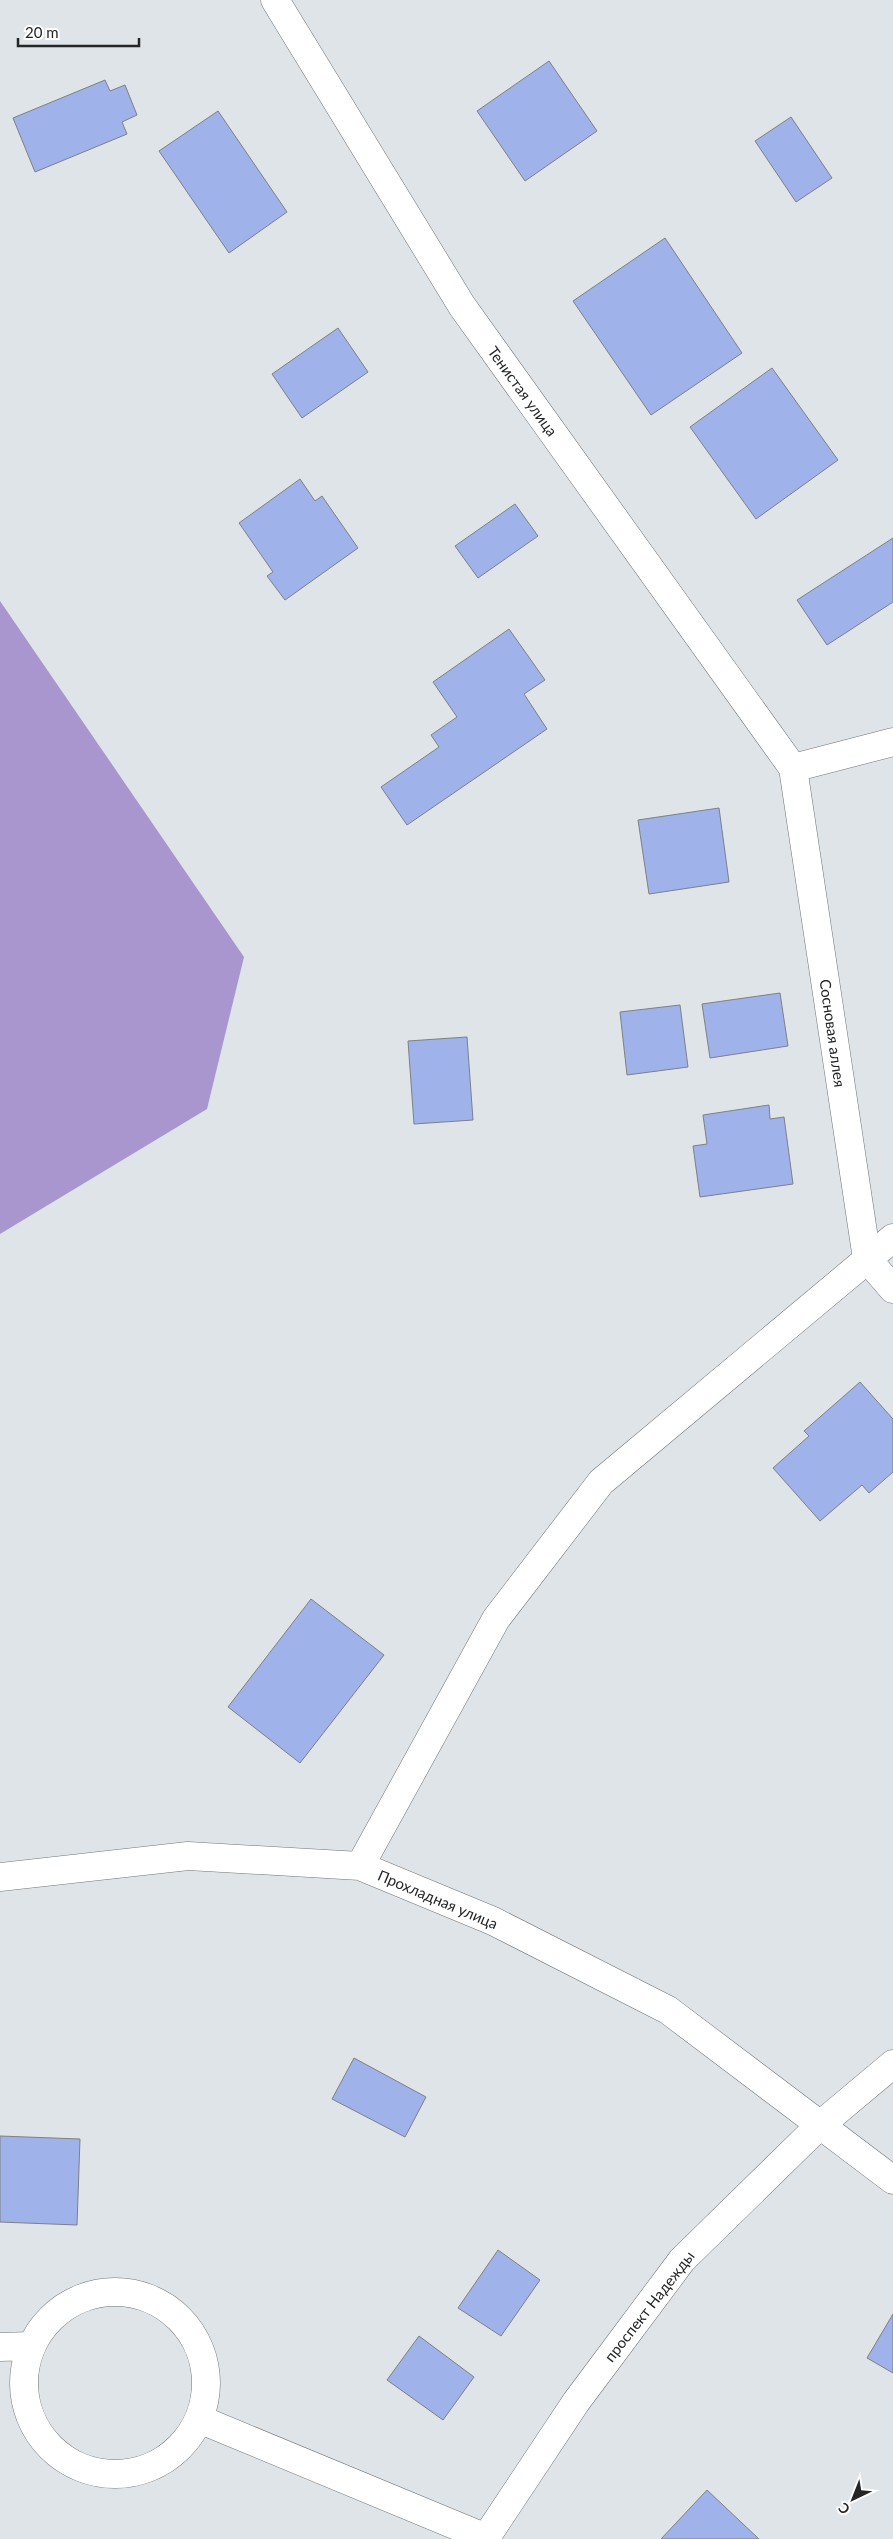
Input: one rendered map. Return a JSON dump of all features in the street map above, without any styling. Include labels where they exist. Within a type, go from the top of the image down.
[{"type":"street","name":"Тенистая улица","points":[[275,0],[462,306],[793,768]]},
{"type":"street","points":[[793,768],[893,742]]},
{"type":"street","name":"Сосновая аллея","points":[[793,768],[867,1259]]},
{"type":"street","points":[[360,1866],[496,1619],[601,1482],[893,1238]]},
{"type":"street","points":[[867,1259],[893,1289]]},
{"type":"street","name":"Прохладная улица","points":[[0,1877],[188,1856],[360,1866],[494,1921],[668,2010],[819,2126],[893,2180]]},
{"type":"street","name":"проспект Надежды","points":[[485,2539],[576,2402],[682,2260],[819,2126],[893,2064]]},
{"type":"street","points":[[115,2291],[151,2298],[180,2319],[200,2349],[207,2384],[199,2419],[179,2449],[149,2468],[114,2475],[79,2467],[49,2447],[30,2417],[22,2382],[30,2346],[50,2317],[80,2297],[115,2291]]},
{"type":"street","points":[[0,2347],[30,2346]]},
{"type":"street","points":[[199,2419],[485,2539]]},
{"type":"shaded area","points":[[0,601],[244,957],[207,1109],[0,1234]]},
{"type":"building","points":[[549,61],[597,131],[525,181],[477,111]]},
{"type":"building","points":[[105,80],[110,91],[125,85],[137,115],[122,122],[127,134],[35,172],[13,118]]},
{"type":"building","points":[[218,111],[287,212],[229,253],[159,151]]},
{"type":"building","points":[[791,117],[832,178],[796,202],[755,141]]},
{"type":"building","points":[[665,238],[742,353],[651,415],[573,301]]},
{"type":"building","points":[[338,328],[368,372],[302,418],[272,374]]},
{"type":"building","points":[[772,368],[838,460],[756,519],[690,427]]},
{"type":"building","points":[[300,479],[315,501],[322,496],[358,548],[285,600],[267,576],[273,572],[239,523]]},
{"type":"building","points":[[515,504],[538,536],[478,578],[455,546]]},
{"type":"building","points":[[893,538],[893,602],[827,645],[797,600]]},
{"type":"building","points":[[509,629],[545,680],[524,694],[547,729],[407,825],[381,787],[439,747],[431,735],[457,717],[433,682]]},
{"type":"building","points":[[719,808],[729,882],[649,894],[638,820]]},
{"type":"building","points":[[780,993],[788,1046],[710,1058],[702,1004]]},
{"type":"building","points":[[680,1005],[688,1067],[627,1075],[620,1012]]},
{"type":"building","points":[[467,1037],[473,1120],[414,1124],[408,1041]]},
{"type":"building","points":[[769,1105],[770,1119],[784,1117],[793,1184],[700,1197],[693,1146],[707,1144],[703,1115]]},
{"type":"building","points":[[860,1382],[893,1419],[893,1472],[869,1493],[862,1485],[820,1521],[773,1468],[809,1436],[804,1431]]},
{"type":"building","points":[[311,1599],[384,1655],[300,1763],[228,1707]]},
{"type":"building","points":[[354,2058],[426,2097],[405,2137],[332,2099]]},
{"type":"building","points":[[0,2136],[80,2139],[77,2225],[0,2222]]},
{"type":"building","points":[[498,2250],[540,2280],[501,2336],[458,2308]]},
{"type":"building","points":[[893,2314],[893,2373],[867,2358]]},
{"type":"building","points":[[419,2336],[474,2377],[443,2420],[387,2380]]},
{"type":"building","points":[[707,2490],[759,2539],[661,2539]]}]
